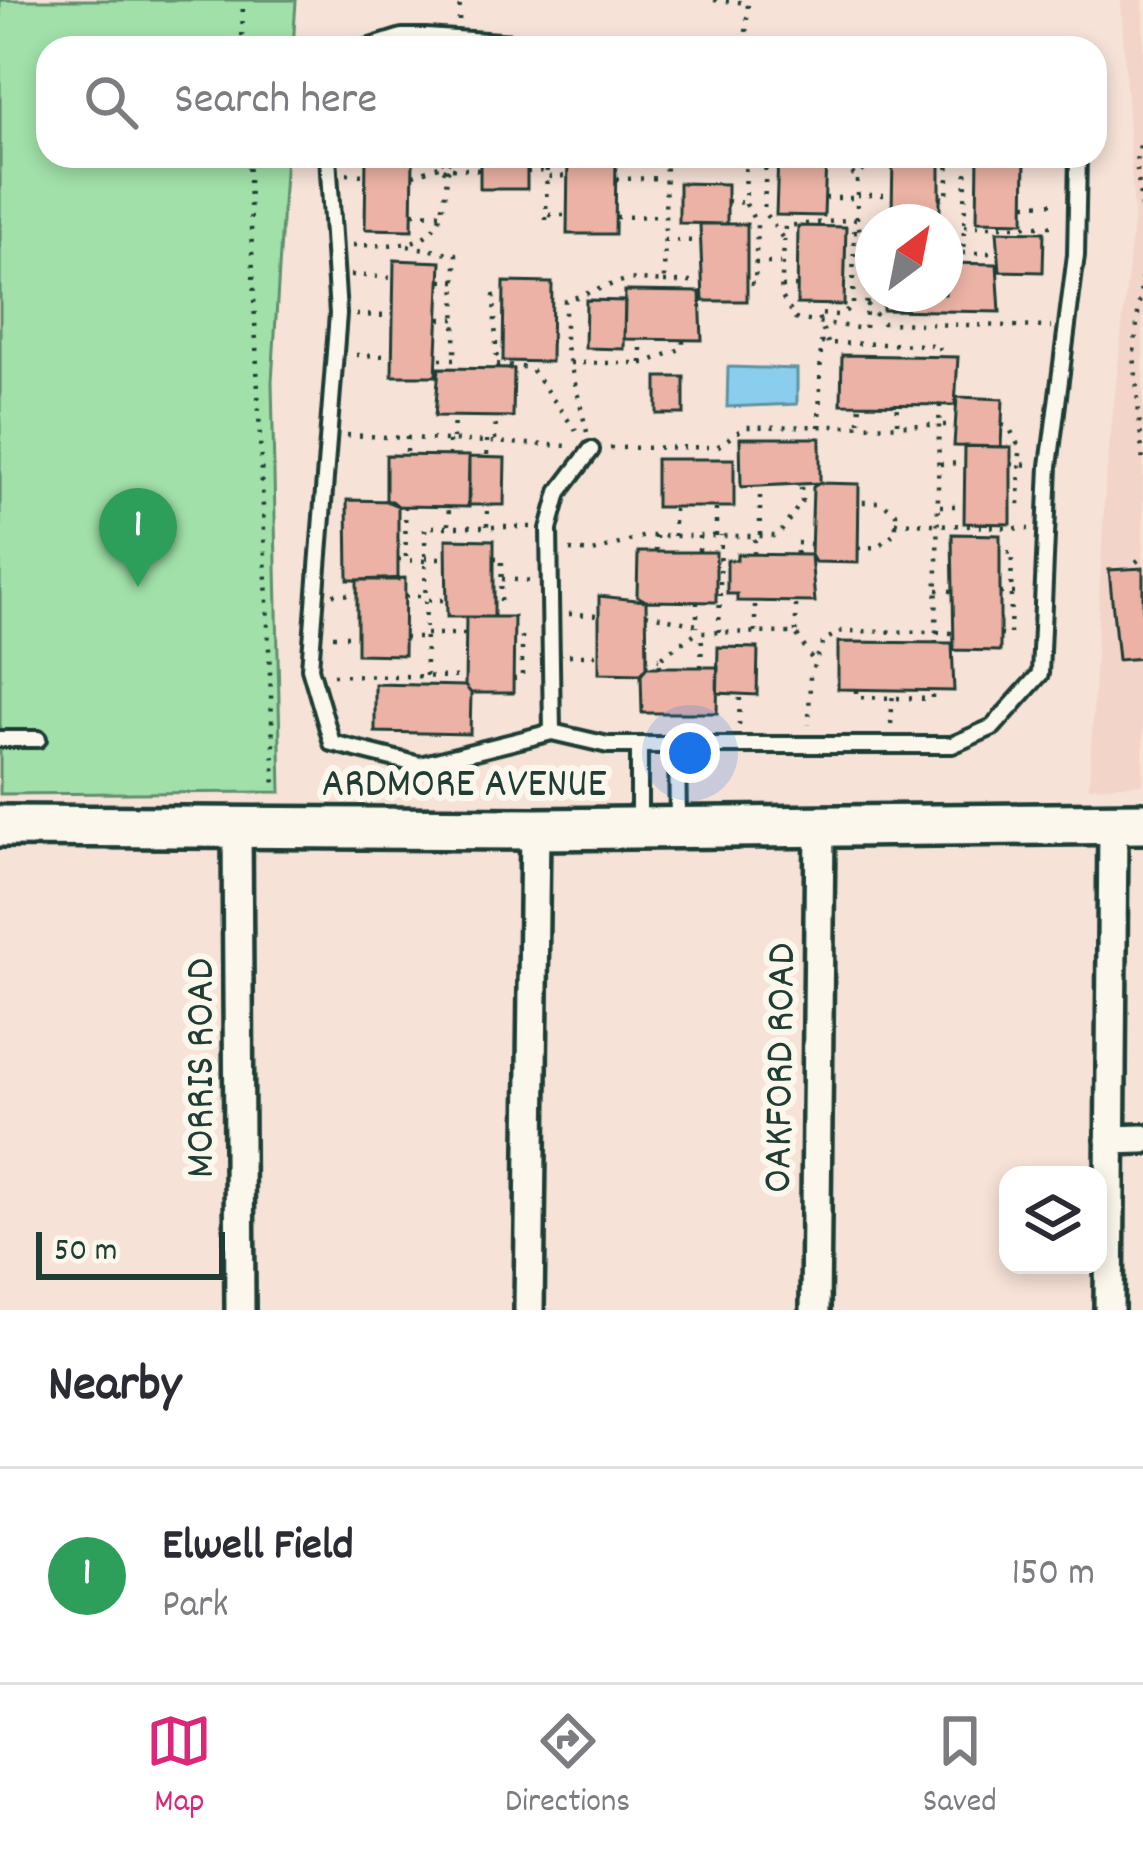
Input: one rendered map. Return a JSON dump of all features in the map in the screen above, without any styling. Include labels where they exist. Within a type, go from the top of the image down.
[{"type":"street","name":"ARDMORE AVENUE","points":[[0,826],[536,829],[1128,824]]},
{"type":"street","points":[[1109,1310],[1110,1140],[1128,824]]},
{"type":"street","name":"MORRIS ROAD","points":[[237,826],[240,1310]]},
{"type":"street","name":"OAKFORD ROAD","points":[[815,1310],[820,827]]},
{"type":"street","points":[[529,1310],[536,829]]},
{"type":"street","points":[[1110,1140],[1143,1139]]},
{"type":"lane","points":[[329,168],[338,314],[311,675],[332,743],[371,757],[420,765],[552,732],[608,745],[890,748],[952,745],[994,728],[1040,674],[1046,530],[1077,226],[1078,168]]},
{"type":"lane","points":[[552,732],[549,529],[559,492],[591,450]]},
{"type":"lane","points":[[0,739],[38,739]]},
{"type":"lane","points":[[659,828],[677,745]]},
{"type":"lane","points":[[639,746],[659,828]]},
{"type":"path","points":[[242,36],[243,0]]},
{"type":"path","points":[[714,0],[748,3],[747,36]]},
{"type":"path","points":[[1143,134],[1136,161],[1143,224]]},
{"type":"path","points":[[249,168],[275,790]]},
{"type":"path","points":[[413,175],[433,168]]},
{"type":"path","points":[[444,168],[480,170]]},
{"type":"path","points":[[547,168],[546,218],[567,215]]},
{"type":"path","points":[[664,282],[665,168]]},
{"type":"path","points":[[745,168],[746,203],[757,225],[755,284],[747,284]]},
{"type":"path","points":[[766,168],[764,212],[784,242],[798,244]]},
{"type":"path","points":[[847,168],[857,178]]},
{"type":"path","points":[[856,204],[857,178],[865,168]]},
{"type":"path","points":[[940,197],[947,198],[948,168]]},
{"type":"path","points":[[967,168],[963,253],[997,253]]},
{"type":"path","points":[[408,246],[433,233],[443,214],[450,170]]},
{"type":"path","points":[[527,172],[568,176]]},
{"type":"path","points":[[616,179],[665,178]]},
{"type":"path","points":[[825,198],[892,195]]},
{"type":"path","points":[[765,197],[777,196]]},
{"type":"path","points":[[727,201],[746,203]]},
{"type":"path","points":[[665,202],[679,202]]},
{"type":"path","points":[[965,203],[977,203]]},
{"type":"path","points":[[1024,204],[1077,203]]},
{"type":"path","points":[[412,213],[443,214]]},
{"type":"path","points":[[616,217],[665,216]]},
{"type":"path","points":[[855,219],[790,223],[782,286],[785,307],[795,319],[817,326],[865,329],[866,312]]},
{"type":"path","points":[[964,226],[1077,226]]},
{"type":"path","points":[[828,343],[817,326],[817,314],[838,314],[853,307],[849,246],[855,232]]},
{"type":"path","points":[[664,240],[700,241]]},
{"type":"path","points":[[747,242],[756,243]]},
{"type":"path","points":[[336,245],[408,246],[456,254],[455,364],[440,359]]},
{"type":"path","points":[[983,253],[983,264]]},
{"type":"path","points":[[755,263],[783,263]]},
{"type":"path","points":[[1143,266],[1134,353],[1143,464]]},
{"type":"path","points":[[338,274],[394,278]]},
{"type":"path","points":[[643,280],[643,291]]},
{"type":"path","points":[[551,299],[565,301],[643,280],[700,282]]},
{"type":"path","points":[[441,281],[457,281]]},
{"type":"path","points":[[684,282],[684,292]]},
{"type":"path","points":[[782,286],[797,286]]},
{"type":"path","points":[[604,288],[605,301]]},
{"type":"path","points":[[504,296],[494,296],[497,367],[530,368],[545,395],[591,450]]},
{"type":"path","points":[[565,301],[565,343],[591,450]]},
{"type":"path","points":[[981,311],[981,326]]},
{"type":"path","points":[[874,312],[883,323],[1068,327]]},
{"type":"path","points":[[901,324],[902,312]]},
{"type":"path","points":[[944,325],[945,312]]},
{"type":"path","points":[[338,314],[393,316]]},
{"type":"path","points":[[440,319],[458,319]]},
{"type":"path","points":[[493,339],[504,338]]},
{"type":"path","points":[[641,339],[641,363]]},
{"type":"path","points":[[570,363],[641,363],[683,348],[683,340]]},
{"type":"path","points":[[551,342],[565,343]]},
{"type":"path","points":[[820,427],[821,343],[939,345],[940,357]]},
{"type":"path","points":[[860,343],[860,356]]},
{"type":"path","points":[[898,357],[899,344]]},
{"type":"path","points":[[602,363],[604,349]]},
{"type":"path","points":[[335,355],[392,356]]},
{"type":"path","points":[[859,424],[860,404]]},
{"type":"path","points":[[897,424],[898,404]]},
{"type":"path","points":[[936,643],[940,405]]},
{"type":"path","points":[[448,456],[454,416]]},
{"type":"path","points":[[487,458],[496,417]]},
{"type":"path","points":[[329,435],[491,440],[591,450],[716,447],[745,427],[954,425]]},
{"type":"path","points":[[1002,425],[1009,427],[1020,448],[1019,506],[1011,506]]},
{"type":"path","points":[[761,427],[761,438]]},
{"type":"path","points":[[802,427],[802,438]]},
{"type":"path","points":[[407,437],[407,455]]},
{"type":"path","points":[[674,446],[674,459]]},
{"type":"path","points":[[716,447],[716,459]]},
{"type":"path","points":[[939,464],[964,464]]},
{"type":"path","points":[[754,554],[760,487]]},
{"type":"path","points":[[778,536],[802,501],[801,487]]},
{"type":"path","points":[[802,501],[813,501]]},
{"type":"path","points":[[858,548],[877,547],[896,532],[896,513],[880,502],[859,502]]},
{"type":"path","points":[[487,505],[487,526]]},
{"type":"path","points":[[405,506],[402,561],[447,558]]},
{"type":"path","points":[[938,506],[964,506]]},
{"type":"path","points":[[448,527],[449,507]]},
{"type":"path","points":[[674,507],[674,536]]},
{"type":"path","points":[[716,507],[719,633]]},
{"type":"path","points":[[896,522],[938,528],[1046,530]]},
{"type":"path","points":[[426,676],[425,527],[549,529]]},
{"type":"path","points":[[656,536],[656,552]]},
{"type":"path","points":[[550,549],[593,552],[656,536],[778,536],[811,544]]},
{"type":"path","points":[[699,536],[699,552]]},
{"type":"path","points":[[796,543],[797,554]]},
{"type":"path","points":[[938,552],[952,552]]},
{"type":"path","points":[[1000,553],[1012,553],[1010,636],[1000,635]]},
{"type":"path","points":[[494,558],[502,558],[501,602],[494,602]]},
{"type":"path","points":[[501,578],[550,582]]},
{"type":"path","points":[[937,590],[952,590]]},
{"type":"path","points":[[405,596],[447,600]]},
{"type":"path","points":[[655,602],[650,614],[699,630],[796,634]]},
{"type":"path","points":[[697,602],[701,667]]},
{"type":"path","points":[[755,602],[755,633]]},
{"type":"path","points":[[796,602],[796,634],[815,663]]},
{"type":"path","points":[[550,613],[599,615]]},
{"type":"path","points":[[646,657],[660,663],[699,630]]},
{"type":"path","points":[[808,747],[815,663],[823,641],[842,631],[952,633]]},
{"type":"path","points":[[856,631],[856,642]]},
{"type":"path","points":[[895,632],[895,642]]},
{"type":"path","points":[[740,633],[740,647]]},
{"type":"path","points":[[404,638],[466,634]]},
{"type":"path","points":[[513,679],[522,678],[522,635],[514,635]]},
{"type":"path","points":[[311,675],[411,680],[465,677]]},
{"type":"path","points":[[453,676],[453,686]]},
{"type":"path","points":[[856,689],[856,697],[892,694],[932,699],[932,691]]},
{"type":"path","points":[[738,746],[740,694]]},
{"type":"path","points":[[890,748],[892,694]]},
{"type":"shaded area","points":[[1121,0],[1143,0],[1143,784],[1089,787],[1105,488],[1134,215]]},
{"type":"green space","points":[[0,0],[296,0],[294,36],[36,36],[36,168],[285,168],[272,382],[281,792],[0,794]]},
{"type":"water","points":[[728,367],[797,369],[797,404],[727,407]]},
{"type":"building","points":[[366,168],[413,168],[412,230],[365,229]]},
{"type":"building","points":[[480,168],[527,168],[527,189],[480,189]]},
{"type":"building","points":[[568,168],[616,168],[615,234],[567,234]]},
{"type":"building","points":[[778,168],[826,168],[824,216],[776,215]]},
{"type":"building","points":[[893,168],[940,168],[940,204],[892,204]]},
{"type":"building","points":[[978,168],[1025,168],[1024,222],[977,221]]},
{"type":"building","points":[[679,183],[727,184],[727,224],[679,223]]},
{"type":"building","points":[[700,224],[747,224],[747,301],[703,301]]},
{"type":"building","points":[[798,226],[846,227],[844,305],[797,304]]},
{"type":"building","points":[[997,231],[1044,232],[1043,272],[1000,271]]},
{"type":"building","points":[[394,260],[441,262],[436,376],[392,376]]},
{"type":"building","points":[[963,263],[997,264],[1000,312],[963,311]]},
{"type":"building","points":[[504,282],[552,283],[551,362],[503,361]]},
{"type":"building","points":[[625,291],[700,292],[702,340],[624,339]]},
{"type":"building","points":[[586,300],[625,301],[624,349],[585,348]]},
{"type":"building","points":[[842,355],[958,357],[955,405],[841,404]]},
{"type":"building","points":[[439,368],[514,369],[513,417],[435,416]]},
{"type":"building","points":[[657,377],[684,377],[684,414],[657,414]]},
{"type":"building","points":[[957,397],[1003,399],[1001,447],[954,446]]},
{"type":"building","points":[[740,438],[820,438],[820,483],[741,487]]},
{"type":"building","points":[[965,446],[1011,447],[1011,524],[964,523]]},
{"type":"building","points":[[386,455],[469,456],[469,507],[398,506],[386,501]]},
{"type":"building","points":[[469,457],[505,458],[504,505],[468,505]]},
{"type":"building","points":[[656,459],[734,459],[734,507],[656,507]]},
{"type":"building","points":[[859,484],[858,563],[815,562],[811,555],[813,487]]},
{"type":"building","points":[[347,500],[392,501],[398,506],[398,580],[348,580]]},
{"type":"building","points":[[952,534],[1000,535],[1000,651],[954,650]]},
{"type":"building","points":[[446,539],[494,540],[494,617],[447,617]]},
{"type":"building","points":[[638,552],[716,552],[716,602],[646,601],[637,596]]},
{"type":"building","points":[[737,554],[811,555],[815,602],[737,601],[737,594],[727,594],[727,560],[737,560]]},
{"type":"building","points":[[1143,568],[1143,658],[1118,660],[1109,570]]},
{"type":"building","points":[[405,578],[404,655],[357,654],[357,580]]},
{"type":"building","points":[[599,596],[646,601],[647,667],[641,674],[599,673]]},
{"type":"building","points":[[466,617],[514,617],[513,693],[471,693],[465,686]]},
{"type":"building","points":[[838,642],[952,643],[954,691],[838,689]]},
{"type":"building","points":[[718,647],[758,648],[757,695],[717,693]]},
{"type":"building","points":[[647,667],[718,667],[717,713],[642,713],[641,674]]},
{"type":"building","points":[[375,684],[465,686],[471,693],[470,734],[375,732]]},
{"type":"place","name":"Elwell Field","points":[[138,587]]}]
